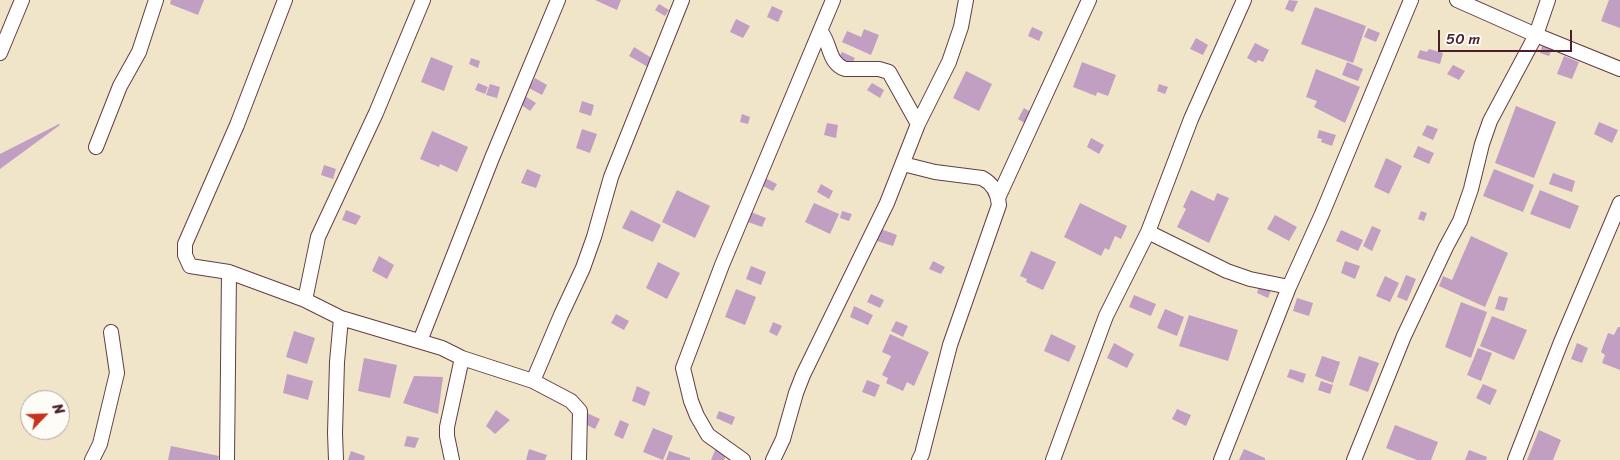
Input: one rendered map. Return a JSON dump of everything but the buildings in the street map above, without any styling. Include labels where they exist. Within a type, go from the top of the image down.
[{"type":"street","points":[[0,54],[22,0]]},
{"type":"street","points":[[96,147],[120,86],[139,52],[156,0]]},
{"type":"street","points":[[285,0],[237,125],[185,244],[185,255],[190,266],[229,272],[305,300],[341,318],[442,348],[462,358],[533,382],[571,401],[580,410],[579,460]]},
{"type":"street","points":[[305,300],[318,237],[376,113],[423,0]]},
{"type":"street","points":[[420,342],[492,158],[558,0]]},
{"type":"street","points":[[533,382],[560,315],[583,268],[611,177],[682,0]]},
{"type":"street","points":[[743,460],[708,435],[691,401],[683,368],[722,265],[833,0]]},
{"type":"street","points":[[773,460],[783,438],[803,375],[875,228],[918,124],[949,62],[960,28],[966,0]]},
{"type":"street","points":[[919,460],[950,345],[997,214],[998,198],[1088,0]]},
{"type":"street","points":[[1053,460],[1106,316],[1148,232],[1191,119],[1244,0]]},
{"type":"street","points":[[1221,460],[1289,286],[1322,214],[1410,0]]},
{"type":"street","points":[[1457,0],[1620,69]]},
{"type":"street","points":[[1354,460],[1404,336],[1460,221],[1490,121],[1536,35],[1548,0]]},
{"type":"street","points":[[821,32],[833,59],[840,67],[845,69],[879,69],[889,72],[918,124]]},
{"type":"street","points":[[903,164],[935,172],[982,178],[992,186],[998,198]]},
{"type":"street","points":[[1515,460],[1568,325],[1620,203]]},
{"type":"street","points":[[1148,232],[1227,271],[1250,279],[1289,286]]},
{"type":"street","points":[[227,460],[229,272]]},
{"type":"street","points":[[336,460],[337,362],[341,318]]},
{"type":"street","points":[[92,460],[100,444],[117,373],[111,332]]},
{"type":"street","points":[[452,460],[447,427],[462,358]]}]
